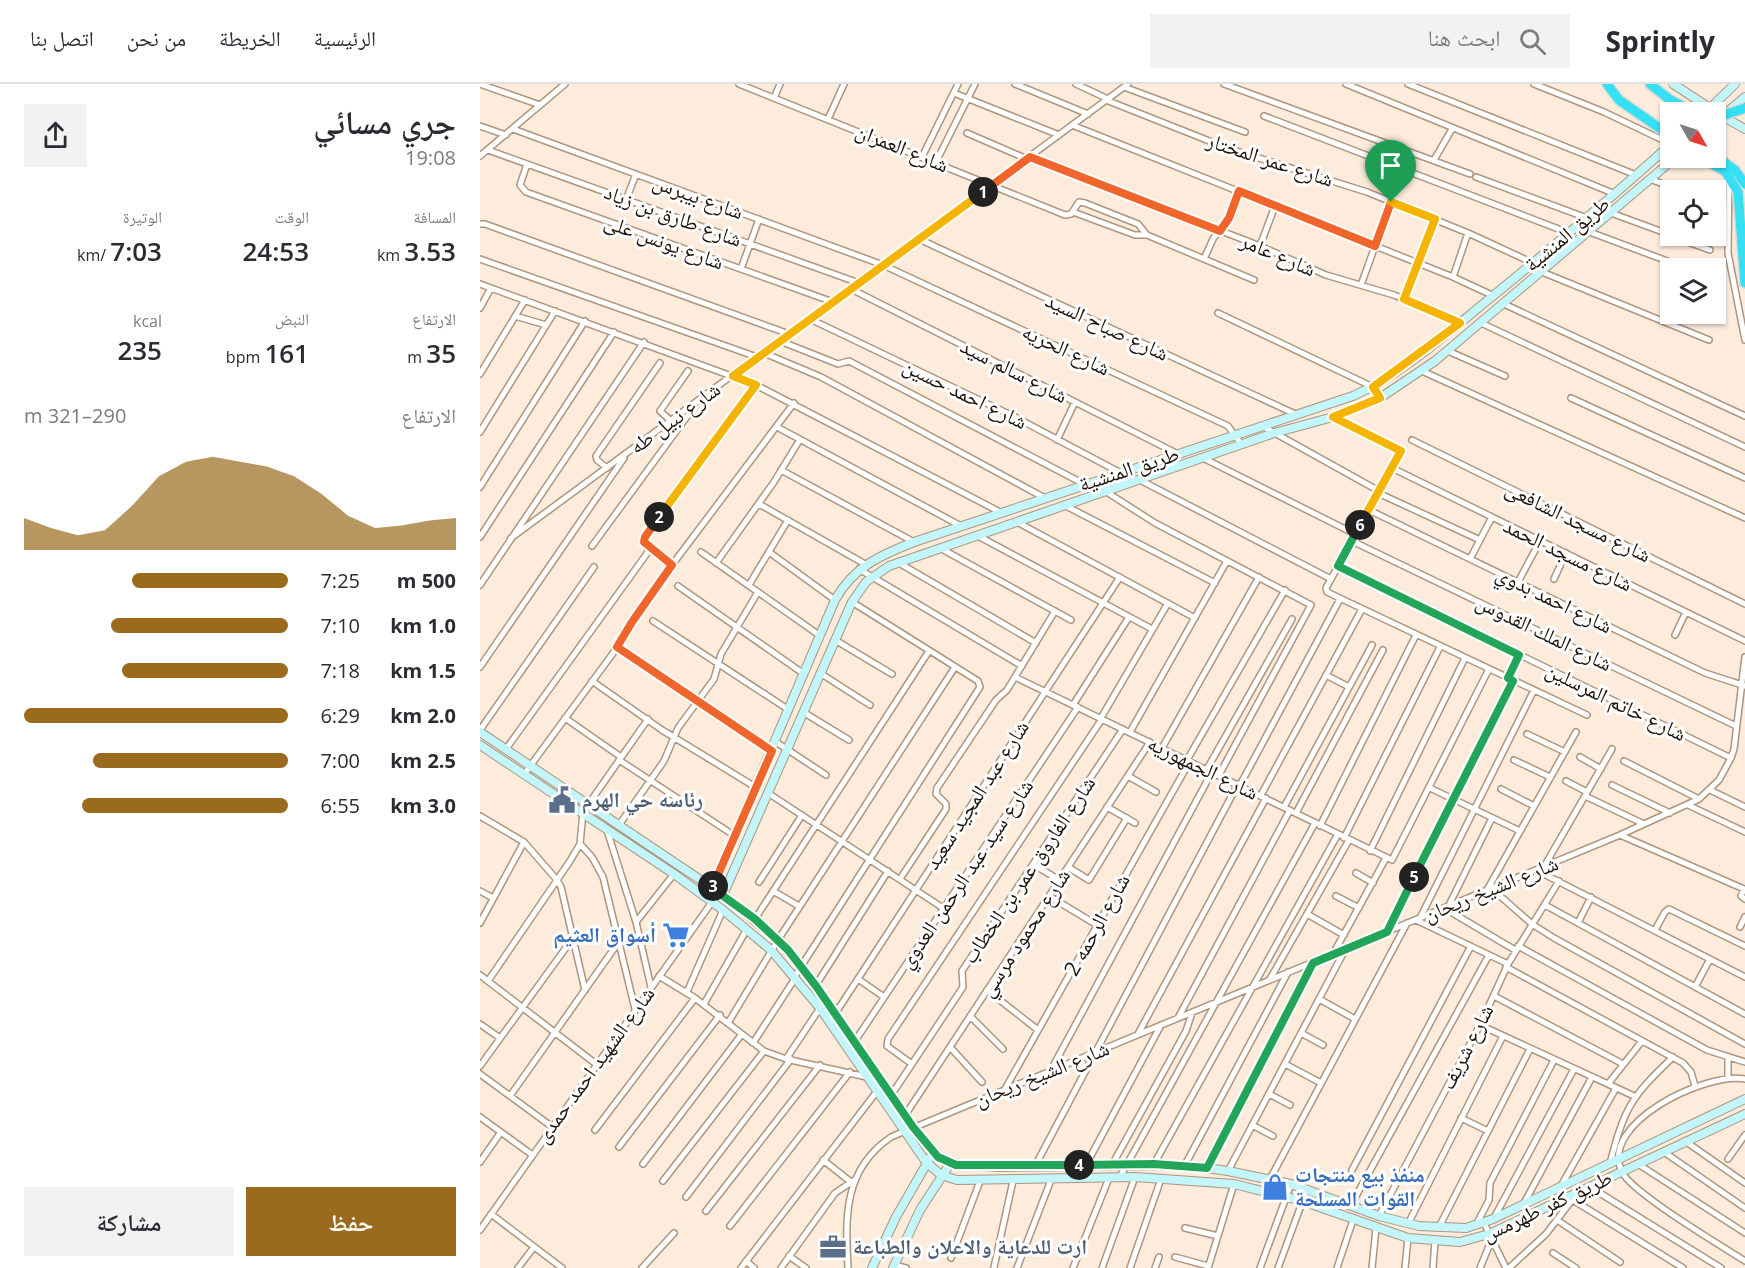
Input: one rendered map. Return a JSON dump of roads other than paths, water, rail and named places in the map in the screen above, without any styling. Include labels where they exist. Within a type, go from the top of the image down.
[{"type":"highway","points":[[1606,84],[1619,100],[1660,128]]},
{"type":"highway","points":[[1650,84],[1675,102]]},
{"type":"highway","points":[[1726,112],[1745,108]]},
{"type":"highway","points":[[1726,163],[1735,170],[1745,184]]},
{"type":"highway","points":[[1721,168],[1730,175],[1740,198],[1741,250],[1745,283]]},
{"type":"street","points":[[480,84],[540,105]]},
{"type":"street","points":[[480,156],[565,84]]},
{"type":"street","name":"شارع العمران","points":[[739,84],[1065,215],[1073,212],[1077,204],[1082,202],[1138,224],[1148,235],[1254,280]]},
{"type":"street","points":[[774,98],[780,84]]},
{"type":"street","points":[[828,119],[844,84]]},
{"type":"street","points":[[922,157],[958,84]]},
{"type":"street","points":[[936,162],[975,84]]},
{"type":"street","points":[[1015,84],[1088,114]]},
{"type":"street","name":"شارع عمر المختار","points":[[1076,84],[1227,148],[1391,202],[1435,219],[1533,263]]},
{"type":"street","points":[[1224,84],[1470,174]]},
{"type":"street","points":[[1346,84],[1615,194]]},
{"type":"street","points":[[1408,84],[1636,175]]},
{"type":"street","points":[[1534,84],[1604,112],[1660,139]]},
{"type":"street","points":[[1552,92],[1555,84]]},
{"type":"street","points":[[1673,84],[1697,102]]},
{"type":"street","points":[[1723,102],[1735,84]]},
{"type":"street","points":[[1126,85],[1245,132]]},
{"type":"street","name":"شارع نبيل طه","points":[[512,538],[1126,85]]},
{"type":"street","points":[[954,93],[1059,135]]},
{"type":"street","points":[[1726,108],[1745,97]]},
{"type":"street","points":[[1264,116],[1569,233]]},
{"type":"street","points":[[1726,120],[1745,129]]},
{"type":"street","points":[[1072,125],[1454,277],[1494,296]]},
{"type":"street","points":[[480,126],[506,135]]},
{"type":"street","name":"شارع بيبرس","points":[[513,129],[884,265]]},
{"type":"street","points":[[1434,160],[1452,129]]},
{"type":"street","name":"شارع عامر","points":[[967,133],[1260,246],[1326,275],[1404,299],[1460,323]]},
{"type":"street","name":"شارع طارق بن زياد","points":[[488,150],[859,283]]},
{"type":"street","name":"طريق المنشية","points":[[712,888],[757,788],[835,600],[845,583],[862,567],[914,542],[1373,387],[1494,296],[1660,154]]},
{"type":"street","name":"شارع يونس على","points":[[527,164],[520,185],[526,192],[832,302]]},
{"type":"street","name":"طريق المنشية","points":[[723,895],[852,602],[872,577],[898,563],[976,535],[1274,433],[1333,417],[1380,398],[1448,351],[1663,168]]},
{"type":"street","points":[[626,200],[636,174]]},
{"type":"street","points":[[1730,175],[1727,210],[1728,253],[1745,340]]},
{"type":"street","points":[[1476,177],[1587,218]]},
{"type":"street","points":[[1650,179],[1660,183]]},
{"type":"street","points":[[1204,259],[1229,218],[1239,191]]},
{"type":"street","points":[[1361,285],[1391,202]]},
{"type":"street","points":[[1260,246],[1275,206]]},
{"type":"street","points":[[1073,212],[1135,235],[1148,235]]},
{"type":"street","points":[[1611,213],[1660,231]]},
{"type":"street","points":[[741,269],[759,219]]},
{"type":"street","points":[[1404,299],[1435,219]]},
{"type":"street","points":[[480,224],[789,334]]},
{"type":"street","points":[[1587,231],[1660,258]]},
{"type":"street","points":[[1454,277],[1468,233]]},
{"type":"street","name":"شارع صباح السيد","points":[[919,239],[1295,414]]},
{"type":"street","points":[[1700,246],[1710,250]]},
{"type":"street","points":[[480,259],[758,357]]},
{"type":"street","name":"شارع الحريه","points":[[884,265],[1228,426],[1236,434]]},
{"type":"street","points":[[1542,272],[1709,340]]},
{"type":"street","points":[[480,284],[644,342],[756,385],[1000,512]]},
{"type":"street","points":[[481,306],[491,288]]},
{"type":"street","name":"شارع سالم سيد","points":[[851,289],[1178,454]]},
{"type":"street","points":[[480,375],[525,300]]},
{"type":"street","points":[[1504,304],[1745,416]]},
{"type":"street","points":[[480,432],[483,422],[555,311]]},
{"type":"street","points":[[1218,314],[1373,387],[1380,398]]},
{"type":"street","points":[[515,316],[546,325]]},
{"type":"street","name":"شارع احمد حسين","points":[[810,319],[1119,472]]},
{"type":"street","points":[[480,487],[585,321]]},
{"type":"street","points":[[1481,323],[1745,447]]},
{"type":"street","points":[[480,537],[614,332]]},
{"type":"street","points":[[780,341],[838,364],[849,361],[1084,484]]},
{"type":"street","points":[[480,585],[644,342]]},
{"type":"street","points":[[1448,351],[1505,376]]},
{"type":"street","points":[[764,353],[821,377],[1043,497]]},
{"type":"street","points":[[607,468],[597,460],[596,456],[660,363]]},
{"type":"street","points":[[671,421],[660,411],[688,371]]},
{"type":"street","points":[[1422,371],[1745,518]]},
{"type":"street","points":[[506,748],[648,552],[646,534],[756,385]]},
{"type":"street","points":[[1571,398],[1745,478]]},
{"type":"street","points":[[592,546],[698,401]]},
{"type":"street","points":[[1057,440],[1076,402]]},
{"type":"street","points":[[525,773],[617,647],[672,565],[794,403]]},
{"type":"street","points":[[1333,417],[1398,448],[1401,453],[1331,579],[1326,589],[1328,593],[1587,715]]},
{"type":"street","points":[[1261,425],[1378,492],[1480,540]]},
{"type":"street","points":[[777,427],[799,441],[961,526]]},
{"type":"street","points":[[1236,434],[1241,444]]},
{"type":"street","name":"شارع مسجد الشافعى","points":[[1412,440],[1745,604]]},
{"type":"street","points":[[716,563],[759,504],[799,441]]},
{"type":"street","points":[[480,667],[626,454]]},
{"type":"street","points":[[1203,458],[1355,534]]},
{"type":"street","name":"شارع مسجد الحمد","points":[[1392,468],[1745,641]]},
{"type":"street","points":[[781,470],[914,542]]},
{"type":"street","points":[[1138,479],[1331,579]]},
{"type":"street","points":[[1104,490],[1142,516],[1310,603],[1311,607],[1219,775]]},
{"type":"street","points":[[759,504],[862,567],[872,577],[1022,666]]},
{"type":"street","points":[[1063,505],[1215,583]]},
{"type":"street","name":"شارع احمد بدوي","points":[[1369,510],[1705,673],[1743,685]]},
{"type":"street","points":[[1470,559],[1492,517]]},
{"type":"street","points":[[748,585],[788,520]]},
{"type":"street","points":[[1016,521],[1195,618]]},
{"type":"street","points":[[976,535],[1152,629]]},
{"type":"street","name":"شارع الملك القدوس","points":[[1352,541],[1736,726]]},
{"type":"street","points":[[1518,582],[1540,541]]},
{"type":"street","points":[[646,544],[672,565]]},
{"type":"street","points":[[940,548],[1071,620]]},
{"type":"street","points":[[701,552],[819,635]]},
{"type":"street","points":[[769,552],[835,600]]},
{"type":"street","points":[[1554,579],[1566,554]]},
{"type":"street","points":[[1130,732],[1227,561]]},
{"type":"street","points":[[898,563],[1036,643]]},
{"type":"street","name":"شارع خاتم المرسلين","points":[[1338,566],[1731,758]]},
{"type":"street","points":[[480,731],[594,567]]},
{"type":"street","name":"شارع عبد المجيد سعيد","points":[[835,1014],[1120,577]]},
{"type":"street","points":[[1162,748],[1259,577]]},
{"type":"street","points":[[678,586],[804,674]]},
{"type":"street","name":"شارع الرحمه 2","points":[[1005,1089],[1285,590]]},
{"type":"street","points":[[619,825],[667,756],[674,737],[715,676],[721,654],[758,592]]},
{"type":"street","points":[[1035,1166],[1340,599]]},
{"type":"street","points":[[753,1043],[979,689],[978,681],[852,602]]},
{"type":"street","points":[[912,1064],[887,1046],[888,1039],[1102,719],[1168,603]]},
{"type":"street","points":[[1138,1035],[1362,609]]},
{"type":"street","points":[[900,879],[946,809],[946,804],[936,794],[937,788],[996,700],[1005,693],[1055,611]]},
{"type":"street","points":[[1675,635],[1686,612]]},
{"type":"street","name":"شارع سيد عبد الرحمن العدوي","points":[[855,1041],[1076,706],[1129,617]]},
{"type":"street","points":[[1051,1070],[1292,619]]},
{"type":"street","points":[[653,621],[789,710]]},
{"type":"street","points":[[1120,1177],[1216,1002],[1318,825],[1416,635]]},
{"type":"street","points":[[835,640],[892,674]]},
{"type":"street","points":[[1178,1018],[1372,645]]},
{"type":"street","points":[[617,647],[772,751]]},
{"type":"street","points":[[1269,980],[1347,839],[1440,647]]},
{"type":"street","points":[[1296,813],[1383,650]]},
{"type":"street","points":[[755,919],[929,651]]},
{"type":"street","points":[[1387,932],[1510,680],[1519,655]]},
{"type":"street","points":[[1370,850],[1465,658]]},
{"type":"street","name":"شارع الشيخ ريحان","points":[[852,1181],[868,1156],[906,1127],[1313,963],[1620,835],[1699,799],[1710,790],[1731,758],[1745,658]]},
{"type":"street","points":[[728,1023],[799,906],[955,667]]},
{"type":"street","points":[[1334,954],[1388,859],[1395,858],[1489,669]]},
{"type":"street","points":[[820,673],[870,705]]},
{"type":"street","points":[[1326,675],[1349,687]]},
{"type":"street","name":"شارع الجمهوريه","points":[[1015,677],[1388,859]]},
{"type":"street","points":[[592,681],[674,737],[757,788]]},
{"type":"street","points":[[1534,690],[1418,919],[1489,955],[1673,1058],[1689,1068],[1695,1086]]},
{"type":"street","points":[[1738,710],[1745,713]]},
{"type":"street","points":[[803,712],[849,740]]},
{"type":"street","points":[[565,718],[650,781],[735,836]]},
{"type":"street","points":[[488,981],[580,844],[583,812],[648,719]]},
{"type":"street","name":"شارع الفاروق عمر بن الخطاب","points":[[888,1099],[963,987],[962,971],[1123,729]]},
{"type":"street","name":"طريق كفر طهرمس","points":[[480,731],[723,895],[778,940],[801,966],[855,1041],[926,1162],[942,1175],[957,1180],[1012,1181],[1135,1177],[1234,1184],[1286,1196],[1408,1238],[1460,1242],[1490,1237],[1744,1115]]},
{"type":"street","points":[[1576,732],[1489,889],[1532,924],[1745,1044]]},
{"type":"street","points":[[1527,734],[1565,752]]},
{"type":"street","points":[[776,742],[826,775]]},
{"type":"street","name":"شارع محمود مرسي","points":[[906,1127],[905,1116],[1150,742]]},
{"type":"street","name":"طريق كفر طهرمس","points":[[480,745],[674,874],[747,928],[795,976],[878,1090],[905,1116],[906,1127],[950,1164],[1035,1166],[1154,1164],[1207,1168],[1291,1184],[1379,1216],[1408,1224],[1474,1227],[1745,1099]]},
{"type":"street","points":[[1544,867],[1612,749]]},
{"type":"street","points":[[1580,757],[1600,770]]},
{"type":"street","points":[[1514,760],[1550,777]]},
{"type":"street","points":[[1624,761],[1699,799]]},
{"type":"street","points":[[1128,776],[1156,792]]},
{"type":"street","points":[[1566,781],[1644,824]]},
{"type":"street","points":[[1612,784],[1670,813]]},
{"type":"street","points":[[1430,788],[1520,831]]},
{"type":"street","points":[[1501,789],[1534,806]]},
{"type":"street","points":[[1710,790],[1745,807]]},
{"type":"street","points":[[768,793],[943,908]]},
{"type":"street","points":[[1688,805],[1745,832]]},
{"type":"street","points":[[1107,807],[1135,823]]},
{"type":"street","points":[[759,882],[802,815]]},
{"type":"street","points":[[480,816],[524,842],[557,880],[585,990]]},
{"type":"street","points":[[1068,867],[1089,879],[1127,818]]},
{"type":"street","points":[[1492,818],[1446,907],[1516,948],[1707,1050],[1745,1062]]},
{"type":"street","points":[[606,828],[636,922],[651,987]]},
{"type":"street","points":[[1154,1164],[1338,834]]},
{"type":"street","points":[[1620,835],[1744,888],[1741,896],[1745,899]]},
{"type":"street","points":[[480,923],[524,842]]},
{"type":"street","points":[[580,844],[592,857],[603,877],[635,1010]]},
{"type":"street","points":[[1033,864],[1059,880]]},
{"type":"street","points":[[1536,870],[1745,977]]},
{"type":"street","points":[[816,986],[888,871]]},
{"type":"street","points":[[1356,873],[1373,883]]},
{"type":"street","points":[[636,922],[674,874]]},
{"type":"street","name":"شارع شريف","points":[[1379,1216],[1480,1025],[1516,948],[1559,881]]},
{"type":"street","points":[[480,891],[493,898]]},
{"type":"street","points":[[773,891],[799,906]]},
{"type":"street","points":[[1049,896],[1097,926]]},
{"type":"street","points":[[1336,896],[1359,908]]},
{"type":"street","points":[[1578,923],[1591,897]]},
{"type":"street","name":"شارع الشهيد احمد حمدى","points":[[480,1230],[482,1221],[490,1214],[712,902]]},
{"type":"street","points":[[1545,905],[1745,1014]]},
{"type":"street","points":[[1655,930],[1669,909],[1745,946]]},
{"type":"street","points":[[687,992],[723,910]]},
{"type":"street","points":[[1307,914],[1344,935]]},
{"type":"street","points":[[1740,927],[1745,917]]},
{"type":"street","points":[[1270,1179],[1407,923]]},
{"type":"street","points":[[704,1004],[747,928]]},
{"type":"street","points":[[480,1066],[573,938]]},
{"type":"street","points":[[510,1096],[618,943]]},
{"type":"street","points":[[1352,1170],[1471,946]]},
{"type":"street","points":[[1228,1171],[1346,948]]},
{"type":"street","points":[[1352,1205],[1489,955]]},
{"type":"street","points":[[1695,987],[1710,959]]},
{"type":"street","points":[[1207,1168],[1313,963]]},
{"type":"street","points":[[1185,1166],[1288,972]]},
{"type":"street","points":[[480,975],[596,1064]]},
{"type":"street","points":[[659,976],[720,1015],[764,1051],[869,1077]]},
{"type":"street","points":[[858,979],[884,997]]},
{"type":"street","points":[[987,990],[1038,1030]]},
{"type":"street","points":[[1494,996],[1623,1064]]},
{"type":"street","points":[[595,1130],[695,998]]},
{"type":"street","points":[[1319,999],[1355,1019]]},
{"type":"street","points":[[686,1197],[789,1059],[820,1008]]},
{"type":"street","points":[[1112,1165],[1186,1030],[1192,1013]]},
{"type":"street","points":[[619,1147],[720,1015]]},
{"type":"street","points":[[970,1016],[1003,1049]]},
{"type":"street","points":[[480,1024],[500,1038]]},
{"type":"street","points":[[1086,1165],[1161,1025]]},
{"type":"street","points":[[1480,1025],[1634,1096]]},
{"type":"street","points":[[1301,1033],[1323,1045]]},
{"type":"street","points":[[643,1164],[742,1034]]},
{"type":"street","points":[[1408,1224],[1503,1036]]},
{"type":"street","points":[[1608,1084],[1642,1041]]},
{"type":"street","points":[[950,1047],[982,1082]]},
{"type":"street","points":[[1439,1227],[1530,1048]]},
{"type":"street","points":[[663,1181],[764,1051]]},
{"type":"street","points":[[1610,1164],[1622,1118],[1634,1096],[1673,1058]]},
{"type":"street","points":[[1728,1058],[1728,1078]]},
{"type":"street","points":[[1474,1227],[1489,1200],[1490,1183],[1554,1059]]},
{"type":"street","points":[[1285,1064],[1321,1083]]},
{"type":"street","points":[[706,1211],[820,1065]]},
{"type":"street","points":[[1493,1219],[1574,1069]]},
{"type":"street","points":[[730,1227],[850,1072]]},
{"type":"street","points":[[480,1074],[551,1126]]},
{"type":"street","points":[[1522,1206],[1592,1077]]},
{"type":"street","points":[[1745,1079],[1728,1078],[1695,1086],[1664,1101],[1637,1123],[1623,1145],[1620,1159],[1622,1172],[1643,1193],[1745,1261]]},
{"type":"street","points":[[1561,1187],[1616,1088]]},
{"type":"street","points":[[741,1268],[878,1090]]},
{"type":"street","points":[[1269,1094],[1290,1105]]},
{"type":"street","points":[[480,1117],[531,1154]]},
{"type":"street","points":[[1461,1118],[1488,1131]]},
{"type":"street","points":[[1252,1125],[1273,1136]]},
{"type":"street","points":[[480,1162],[501,1132]]},
{"type":"street","points":[[1728,1159],[1745,1135]]},
{"type":"street","points":[[1685,1142],[1745,1183]]},
{"type":"street","points":[[872,1268],[896,1217],[934,1151]]},
{"type":"street","points":[[1664,1152],[1745,1208]]},
{"type":"street","points":[[823,1161],[852,1181]]},
{"type":"street","points":[[906,1268],[894,1266],[910,1228],[950,1164]]},
{"type":"street","points":[[1638,1164],[1745,1233]]},
{"type":"street","points":[[1102,1268],[1135,1177]]},
{"type":"street","points":[[1073,1268],[1109,1178]]},
{"type":"street","points":[[1130,1268],[1161,1179]]},
{"type":"street","points":[[1017,1268],[1051,1180]]},
{"type":"street","points":[[781,1268],[835,1193],[852,1181]]},
{"type":"street","points":[[848,1268],[847,1234],[852,1181]]},
{"type":"street","points":[[951,1258],[980,1181]]},
{"type":"street","points":[[994,1267],[1012,1181]]},
{"type":"street","points":[[1175,1257],[1208,1267],[1234,1184]]},
{"type":"street","points":[[1260,1268],[1291,1184]]},
{"type":"street","points":[[1590,1187],[1721,1268]]},
{"type":"street","points":[[1278,1268],[1307,1189]]},
{"type":"street","points":[[1484,1223],[1508,1268],[1557,1220],[1570,1198],[1683,1268]]},
{"type":"street","points":[[490,1214],[562,1268]]},
{"type":"street","points":[[1337,1268],[1353,1220]]},
{"type":"street","points":[[1557,1220],[1620,1262]]},
{"type":"street","points":[[1185,1228],[1218,1236]]},
{"type":"street","points":[[1372,1268],[1376,1228]]},
{"type":"street","points":[[642,1268],[674,1233]]},
{"type":"street","points":[[1480,1268],[1490,1237]]},
{"type":"street","points":[[1405,1268],[1408,1238]]},
{"type":"street","points":[[1433,1268],[1435,1241]]},
{"type":"street","points":[[518,1268],[534,1247]]},
{"type":"street","points":[[1553,1253],[1576,1268]]},
{"type":"street","points":[[789,1256],[806,1268]]},
{"type":"street","points":[[1155,1268],[1159,1257]]},
{"type":"street","points":[[746,1261],[754,1268]]},
{"type":"place","name":"رئاسه حي الهرم","points":[[562,800]]},
{"type":"place","name":"أسواق العثيم","points":[[676,935]]},
{"type":"place","name":"منفذ بيع منتجات القوات المسلحة","points":[[1275,1187]]},
{"type":"place","name":"ارت للدعاية والاعلان والطباعة","points":[[833,1247]]}]
